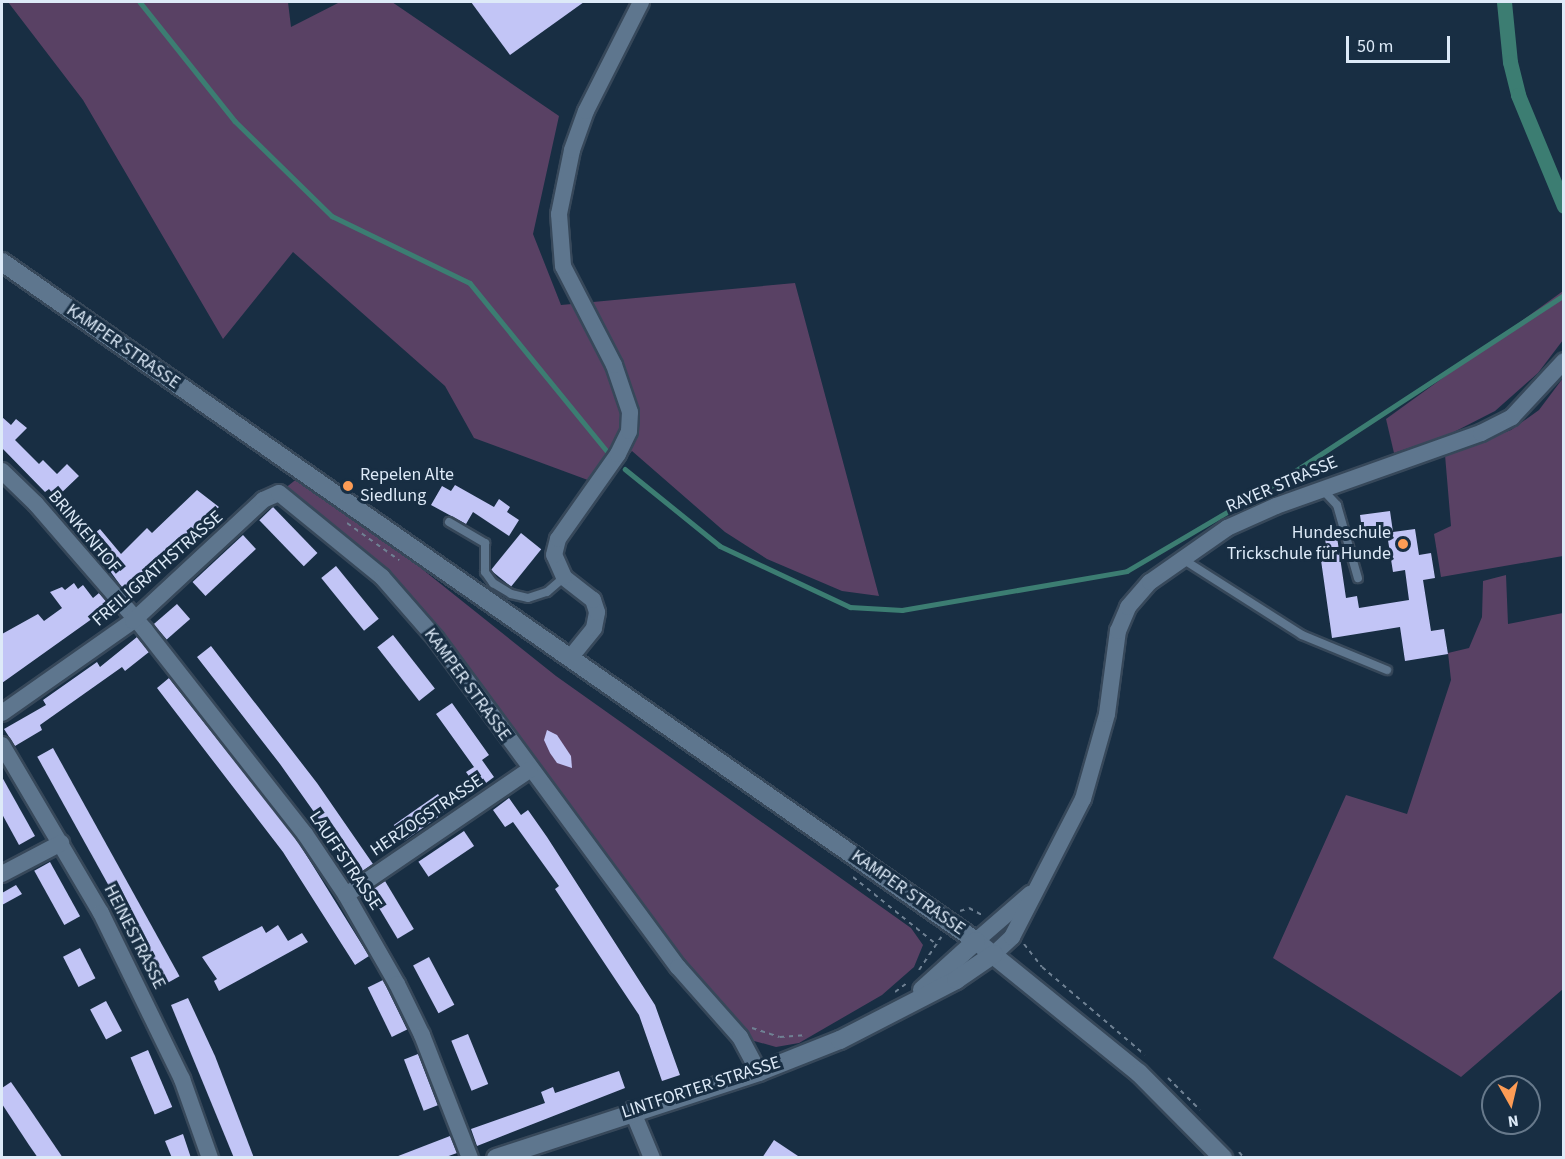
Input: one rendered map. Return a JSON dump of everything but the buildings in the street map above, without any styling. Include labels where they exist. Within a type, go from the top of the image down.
[{"type":"main road","name":"KAMPER STRASSE","points":[[2,262],[976,940],[1139,1073],[1223,1158]]},
{"type":"main road","name":"LINTFORTER STRASSE","points":[[496,1158],[632,1110],[759,1072],[840,1040],[894,1003],[976,940]]},
{"type":"main road","name":"LINTFORTER STRASSE","points":[[894,1003],[956,980],[994,954]]},
{"type":"street","points":[[570,658],[594,628],[597,612],[593,600],[564,577],[554,555],[558,539],[618,454],[629,431],[630,411],[614,365],[563,266],[559,214],[572,150],[586,111],[641,2]]},
{"type":"street","name":"RAYER STRASSE","points":[[994,954],[1012,937],[1071,826],[1098,753],[1118,631],[1128,607],[1150,582],[1180,558],[1227,528],[1321,488],[1491,428],[1512,417],[1536,395],[1563,361]]},
{"type":"street","name":"BRINKENHOF","points":[[2,471],[36,504],[133,621]]},
{"type":"street","name":"FREILIGRATHSTRASSE","points":[[2,713],[133,621],[263,500],[279,493]]},
{"type":"street","name":"KAMPER STRASSE","points":[[279,493],[382,577],[436,639],[529,770],[678,967],[740,1037],[759,1072]]},
{"type":"street","name":"LAUFFSTRASSE","points":[[133,621],[219,721],[346,895],[422,1035],[470,1158]]},
{"type":"street","name":"HEINESTRASSE","points":[[2,745],[101,913],[182,1079],[210,1158]]},
{"type":"street","name":"HERZOGSTRASSE","points":[[346,895],[529,770]]},
{"type":"street","points":[[2,874],[61,843]]},
{"type":"street","name":"RAYER STRASSE","points":[[976,940],[1035,890]]},
{"type":"street","points":[[632,1110],[652,1158]]},
{"type":"lane","points":[[1321,488],[1337,505],[1358,578]]},
{"type":"lane","points":[[449,522],[485,543],[485,572],[493,583],[511,594],[528,598],[547,592],[564,577]]},
{"type":"lane","points":[[1180,558],[1302,635],[1387,670]]},
{"type":"path","points":[[894,1003],[959,912],[969,908],[995,925]]},
{"type":"path","points":[[740,1037],[757,1027],[780,1037],[812,1033]]},
{"type":"shaded area","points":[[8,2],[288,2],[291,27],[340,2],[392,2],[559,116],[533,234],[561,305],[795,283],[879,596],[842,591],[767,559],[725,532],[632,451],[604,486],[474,438],[445,386],[293,252],[223,339],[83,100]]},
{"type":"shaded area","points":[[1563,291],[1563,340],[1538,373],[1495,411],[1450,434],[1394,453],[1386,419]]},
{"type":"shaded area","points":[[1563,378],[1563,556],[1441,577],[1434,534],[1451,526],[1445,455],[1511,430],[1539,410]]},
{"type":"shaded area","points":[[303,474],[556,676],[911,928],[923,945],[914,967],[882,995],[799,1043],[776,1047],[740,1037],[382,577],[279,493]]},
{"type":"shaded area","points":[[1506,575],[1508,624],[1563,613],[1563,989],[1461,1077],[1273,958],[1346,795],[1407,814],[1451,680],[1448,653],[1469,648],[1482,617],[1483,581]]},
{"type":"waterway","points":[[140,2],[235,121],[332,216],[470,283],[607,451]]},
{"type":"waterway","points":[[1504,2],[1510,62],[1518,95],[1564,206]]},
{"type":"waterway","points":[[625,469],[720,546],[850,607],[902,610],[1127,571],[1283,479],[1564,295]]},
{"type":"place","name":"Repelen Alte Siedlung","points":[[348,486]]},
{"type":"place","name":"Hundeschule Trickschule für Hunde","points":[[1403,544]]}]
